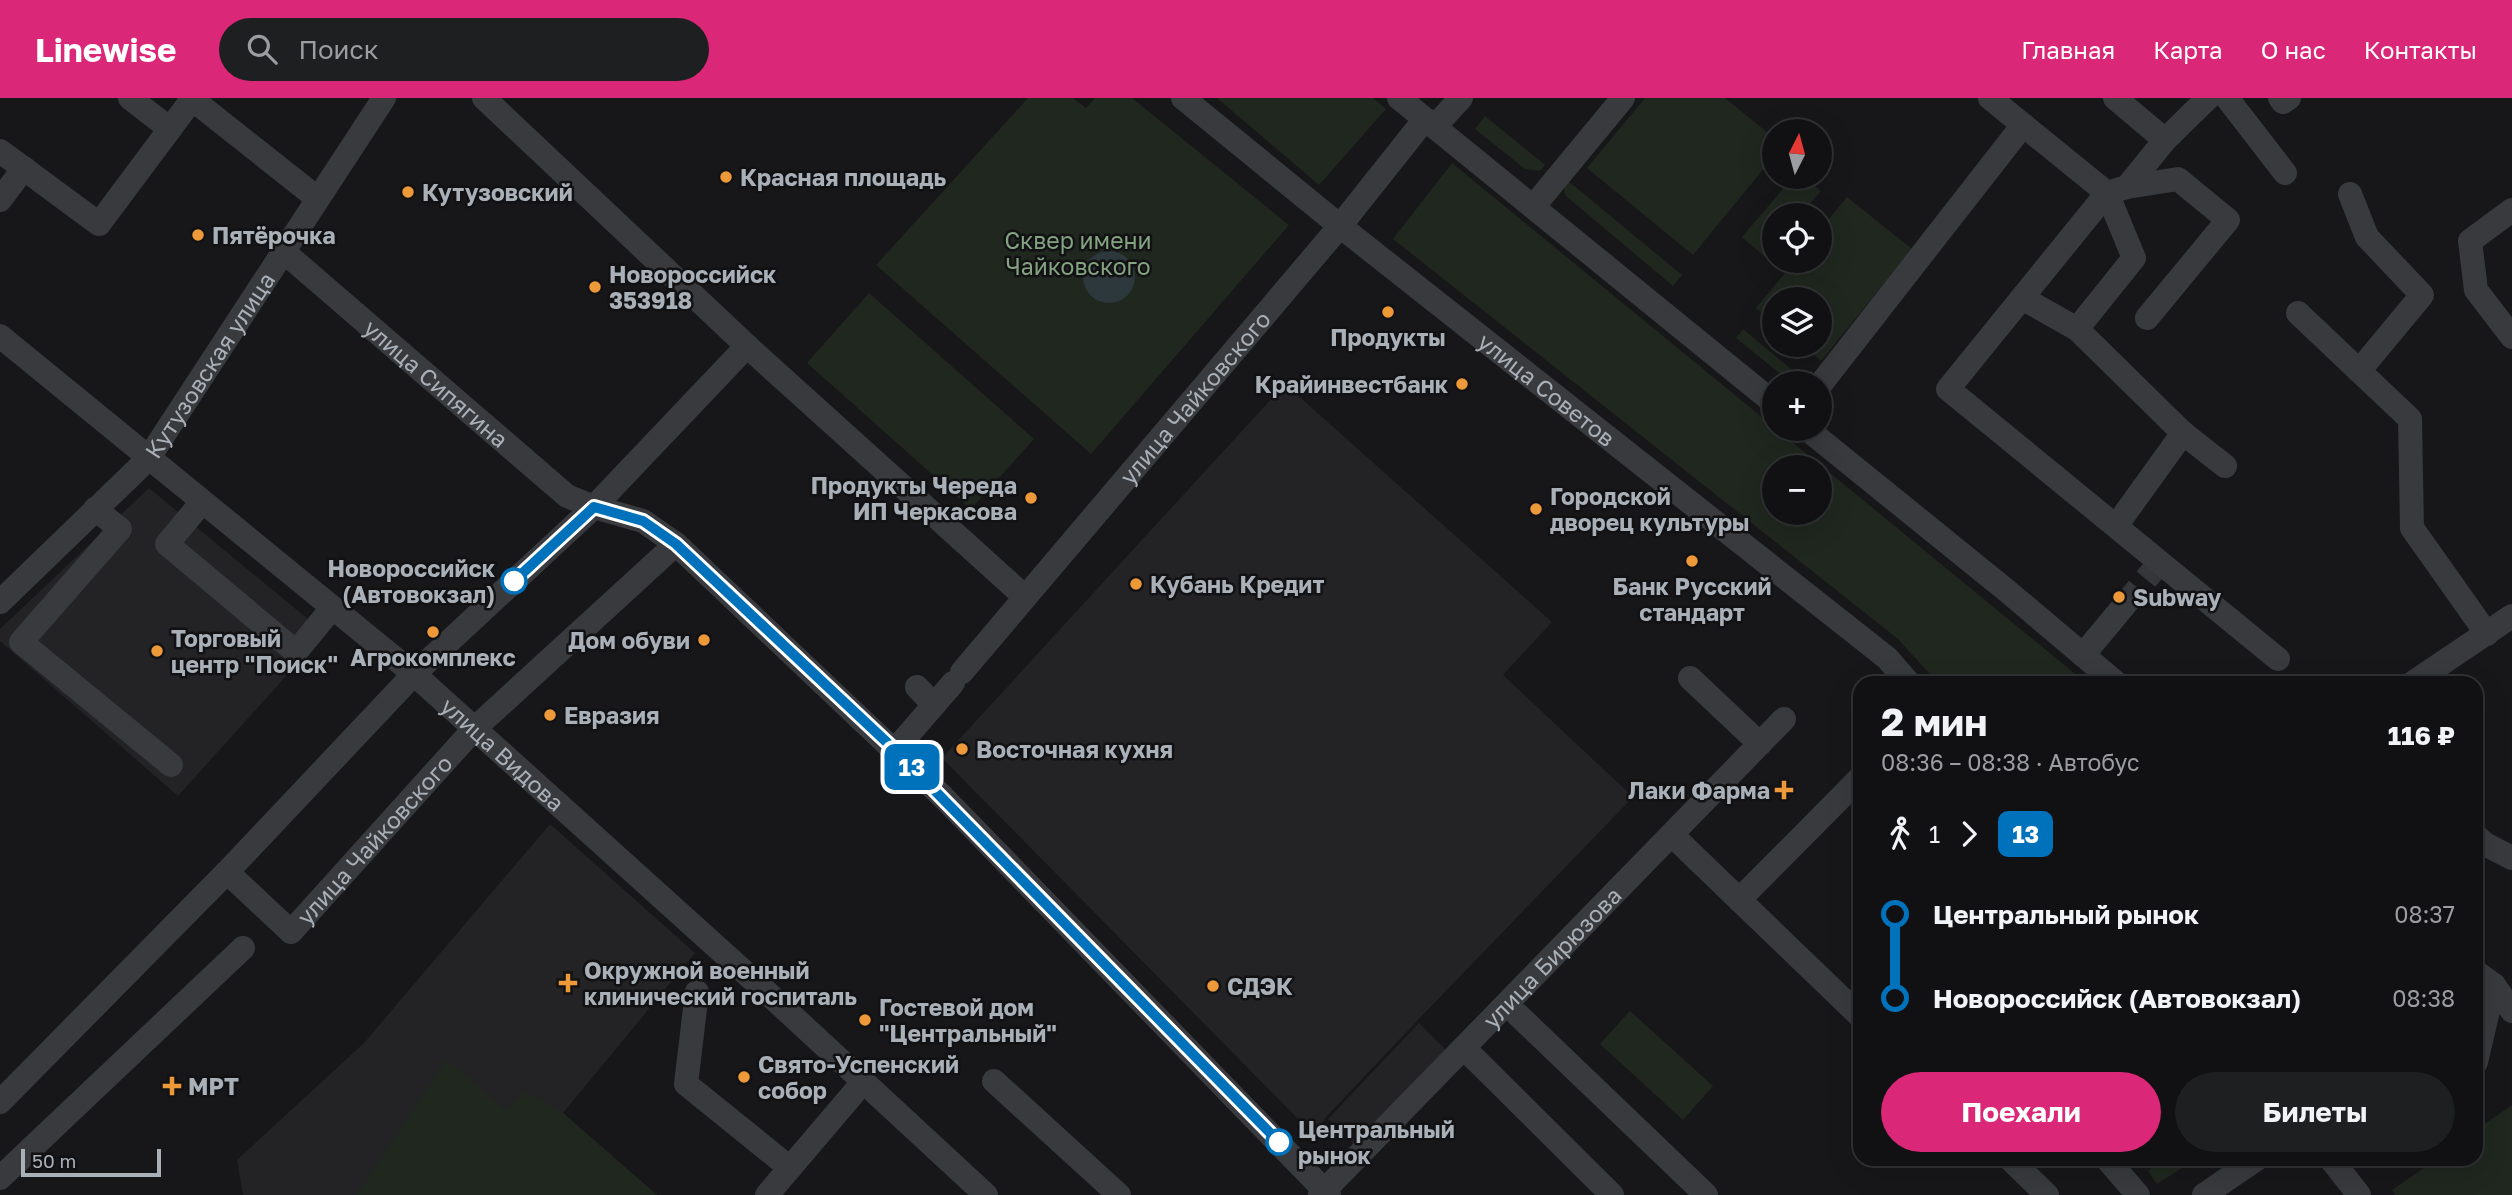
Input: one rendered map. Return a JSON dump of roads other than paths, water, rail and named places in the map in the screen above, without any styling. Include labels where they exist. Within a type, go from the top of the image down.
[{"type":"street","points":[[130,98],[170,129]]},
{"type":"street","points":[[0,151],[99,224],[193,98],[317,198]]},
{"type":"street","name":"Кутузовская улица","points":[[0,602],[148,458],[384,98]]},
{"type":"street","points":[[484,98],[747,346],[1025,597]]},
{"type":"street","name":"улица Советов","points":[[1183,98],[1340,226],[1887,658],[1903,676]]},
{"type":"street","points":[[1399,98],[1762,392]]},
{"type":"street","name":"улица Чайковского","points":[[895,750],[925,696],[964,663],[1025,597],[1340,226],[1430,123],[1461,98]]},
{"type":"street","points":[[1533,207],[1623,98]]},
{"type":"street","points":[[1990,98],[2117,190],[2134,258],[2077,329]]},
{"type":"street","points":[[2115,98],[2165,140]]},
{"type":"street","points":[[2208,98],[2117,190],[2022,298],[1948,389],[2116,526],[2158,564],[2278,659]]},
{"type":"street","points":[[2227,98],[2286,173]]},
{"type":"street","points":[[2280,98],[2283,102],[2288,98]]},
{"type":"street","points":[[1831,371],[2024,125]]},
{"type":"street","points":[[0,200],[24,168]]},
{"type":"street","points":[[2117,190],[2178,179],[2228,220],[2147,318]]},
{"type":"street","points":[[2350,194],[2367,237],[2422,295],[2359,371]]},
{"type":"street","points":[[2512,210],[2470,241],[2476,290],[2512,337]]},
{"type":"street","name":"улица Сипягина","points":[[284,252],[567,496],[643,521],[676,544]]},
{"type":"street","points":[[2022,298],[2077,329],[2183,433],[2225,466]]},
{"type":"street","points":[[2298,313],[2410,419],[2412,528],[2487,634]]},
{"type":"street","name":"улица Видова","points":[[0,336],[414,674],[864,1081],[986,1195]]},
{"type":"street","points":[[0,1102],[227,872],[414,674],[594,507],[747,346]]},
{"type":"street","points":[[2116,526],[2183,433]]},
{"type":"street","points":[[1822,441],[2108,676]]},
{"type":"street","points":[[202,502],[167,544],[296,652],[332,608]]},
{"type":"street","points":[[95,509],[120,529],[21,642],[171,765]]},
{"type":"street","points":[[676,544],[895,750],[1324,1194]]},
{"type":"street","name":"улица Чайковского","points":[[227,872],[291,932],[474,729],[676,544]]},
{"type":"street","points":[[2083,655],[2123,607]]},
{"type":"street","points":[[2423,676],[2512,616]]},
{"type":"street","points":[[1690,678],[1760,744]]},
{"type":"street","name":"улица Бирюзова","points":[[1324,1194],[1784,719]]},
{"type":"street","points":[[1740,900],[1853,785]]},
{"type":"street","points":[[1672,835],[1853,1009]]},
{"type":"street","points":[[2483,842],[2512,858]]},
{"type":"street","points":[[0,1178],[243,948]]},
{"type":"street","points":[[2490,980],[2512,1011]]},
{"type":"street","points":[[2483,1021],[2490,980]]},
{"type":"street","points":[[697,992],[685,1084],[790,1168]]},
{"type":"street","points":[[1517,1014],[1706,1195]]},
{"type":"street","points":[[1472,1056],[1612,1195]]},
{"type":"street","points":[[767,1195],[864,1081]]},
{"type":"street","points":[[994,1081],[1119,1195]]},
{"type":"street","points":[[0,1150],[5,1154],[31,1148]]},
{"type":"street","points":[[2016,1166],[2047,1195]]},
{"type":"street","points":[[2113,1166],[2137,1195]]},
{"type":"street","points":[[2204,1195],[2246,1166]]},
{"type":"street","points":[[2336,1166],[2358,1195]]},
{"type":"tunnel","points":[[2123,607],[2156,567]]},
{"type":"place","name":"Красная площадь","points":[[726,177]]},
{"type":"place","name":"Кутузовский","points":[[408,192]]},
{"type":"place","name":"Пятёрочка","points":[[198,235]]},
{"type":"place","name":"Новороссийск 353918","points":[[595,287]]},
{"type":"place","name":"Продукты","points":[[1388,312]]},
{"type":"place","name":"Крайинвестбанк","points":[[1462,384]]},
{"type":"place","name":"Продукты Череда ИП Черкасова","points":[[1031,498]]},
{"type":"place","name":"Городской дворец культуры","points":[[1536,509]]},
{"type":"place","name":"Банк Русский стандарт","points":[[1692,561]]},
{"type":"place","name":"Новороссийск (Автовокзал)","points":[[514,581]]},
{"type":"place","name":"Кубань Кредит","points":[[1136,584]]},
{"type":"place","name":"Subway","points":[[2119,597]]},
{"type":"place","name":"Агрокомплекс","points":[[433,632]]},
{"type":"place","name":"Дом обуви","points":[[704,640]]},
{"type":"place","name":"Торговый центр \"Поиск\"","points":[[157,651]]},
{"type":"place","name":"Евразия","points":[[550,715]]},
{"type":"place","name":"Восточная кухня","points":[[962,749]]},
{"type":"place","name":"Лаки Фарма","points":[[1784,790]]},
{"type":"place","name":"Окружной военный клинический госпиталь","points":[[568,983]]},
{"type":"place","name":"СДЭК","points":[[1213,986]]},
{"type":"place","name":"Гостевой дом \"Центральный\"","points":[[865,1020]]},
{"type":"place","name":"Свято-Успенский собор","points":[[744,1077]]},
{"type":"place","name":"МРТ","points":[[172,1086]]},
{"type":"place","name":"Центральный рынок","points":[[1279,1142]]},
{"type":"park label","name":"Сквер имени Чайковского","points":[[1078,253]]}]
